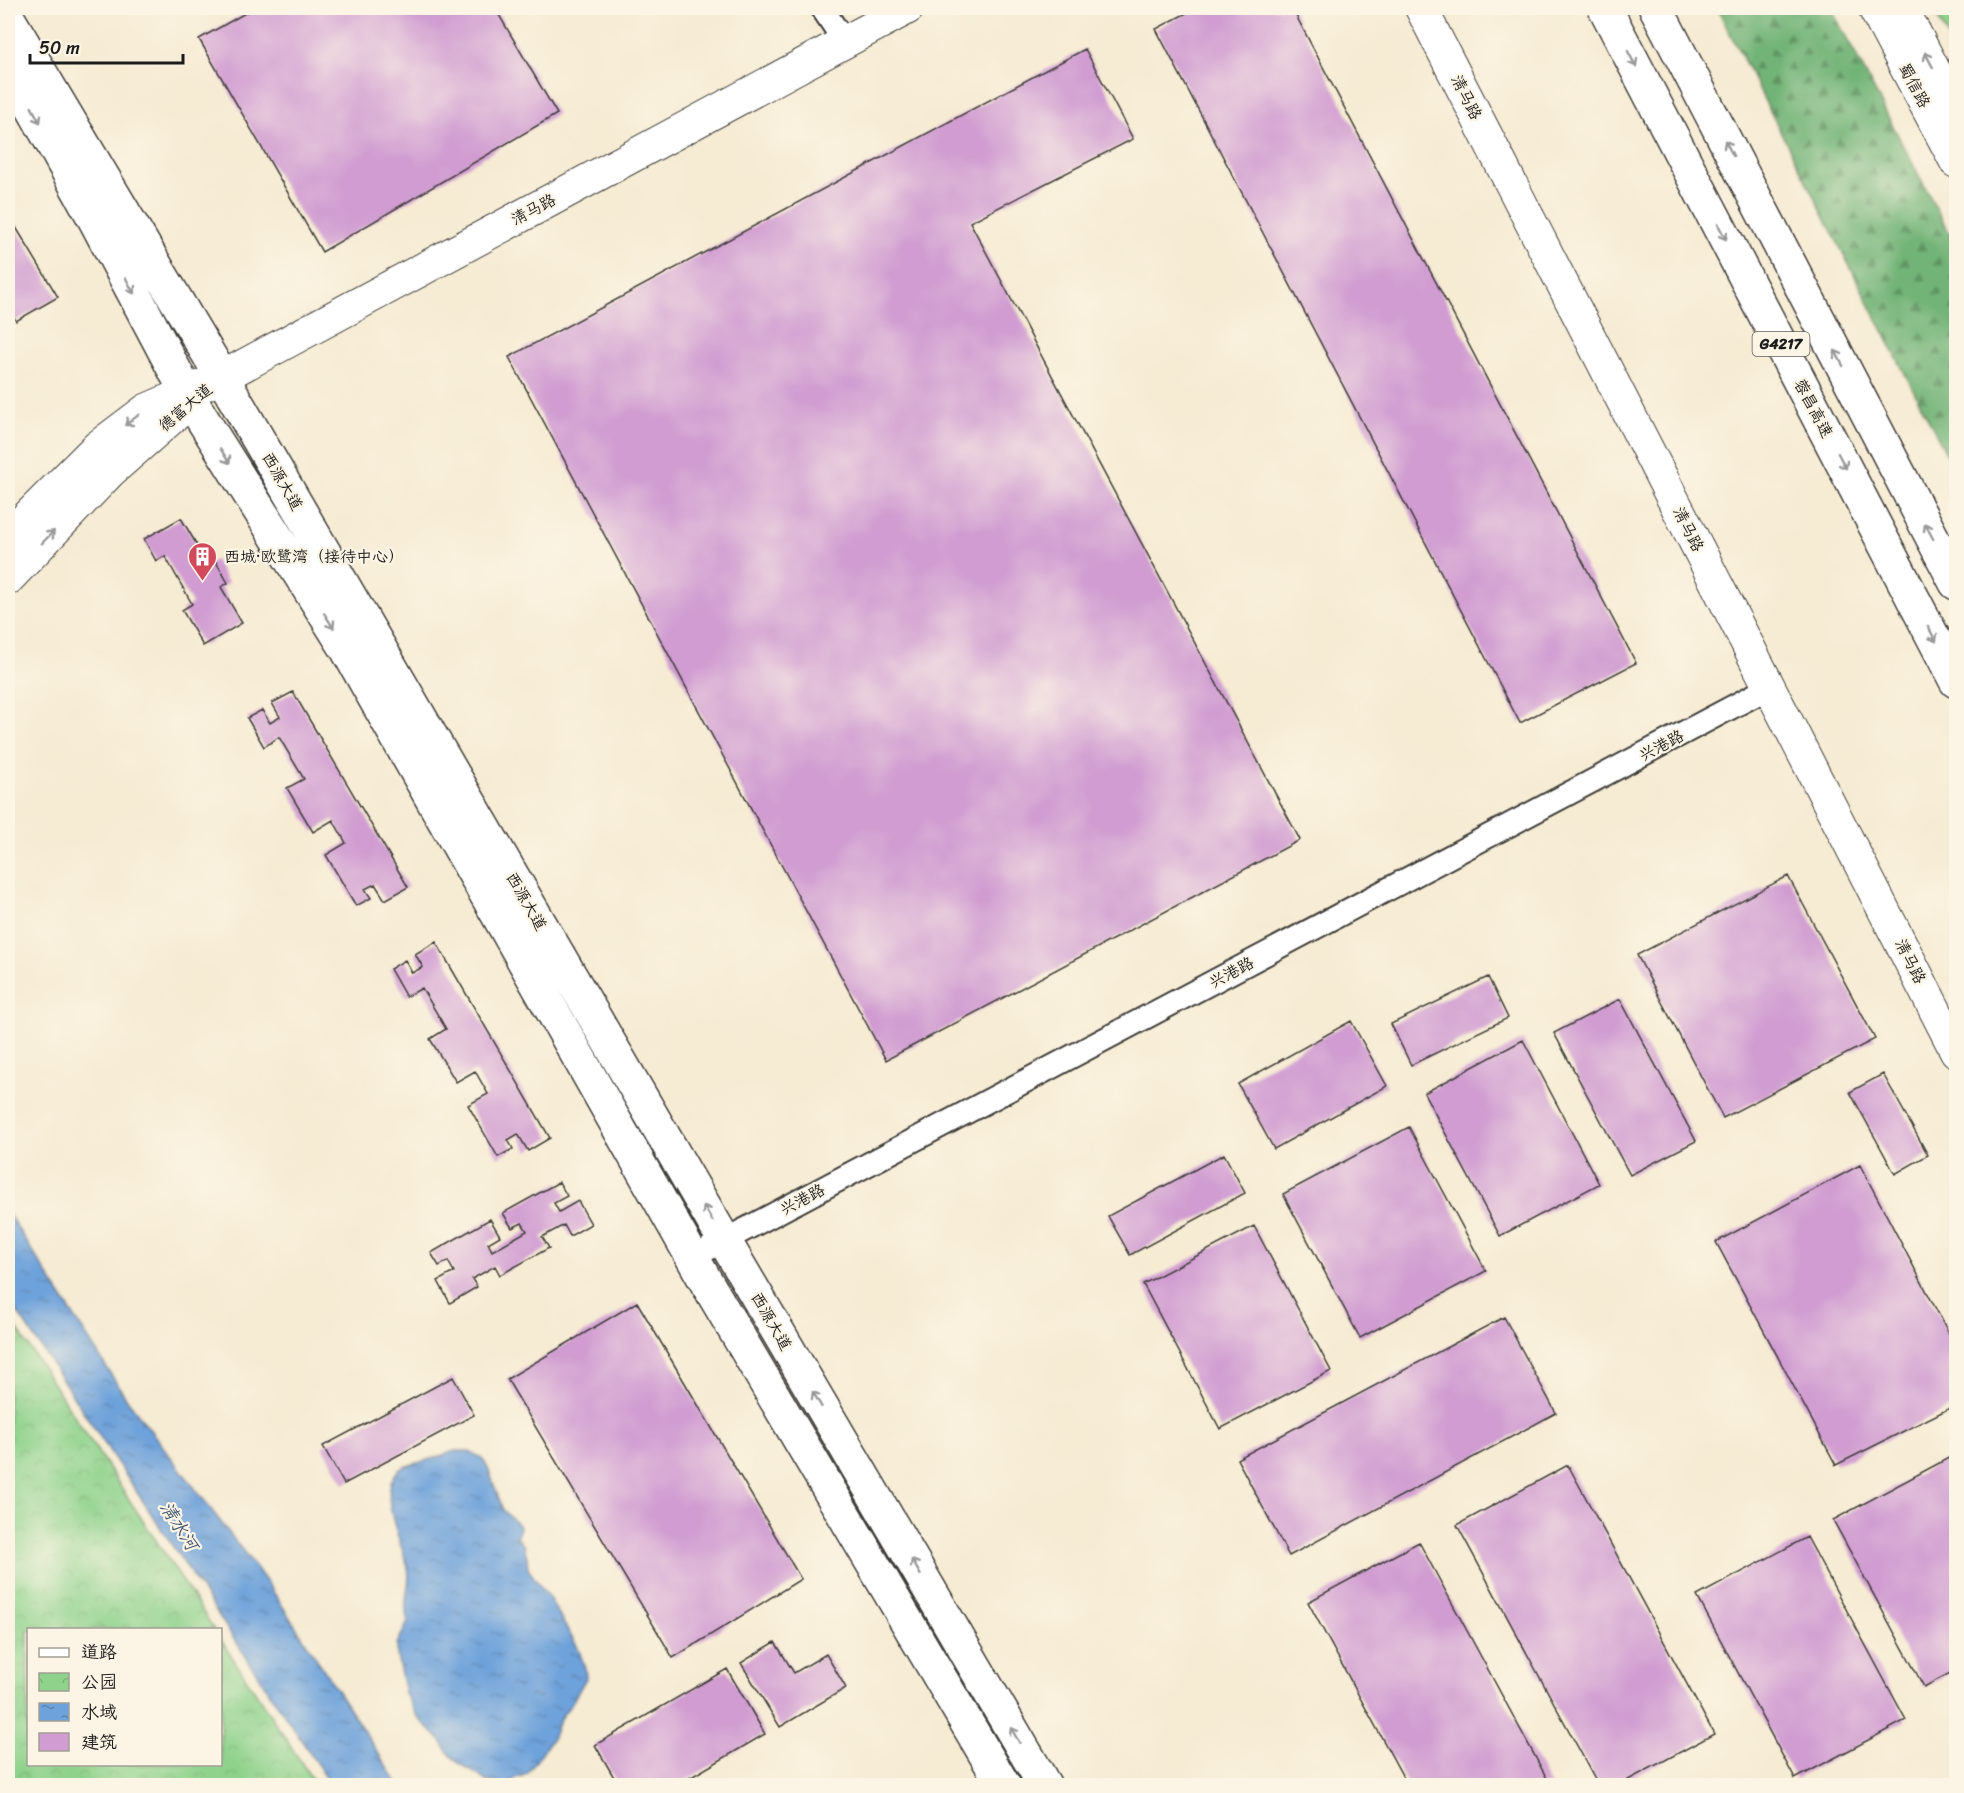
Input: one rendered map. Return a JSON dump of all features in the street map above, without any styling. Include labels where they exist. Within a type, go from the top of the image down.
[{"type":"main road","name":"蓉昌高速","points":[[1605,8],[1956,681]]},
{"type":"main road","name":"G4217","points":[[1656,8],[1956,583]]},
{"type":"main road","name":"西源大道","points":[[8,18],[222,377],[724,1240],[1045,1785]]},
{"type":"main road","name":"西源大道","points":[[8,64],[94,218],[188,397],[348,651],[693,1257],[1004,1785]]},
{"type":"street","points":[[822,8],[844,41]]},
{"type":"street","name":"清马路","points":[[222,377],[908,8]]},
{"type":"street","name":"清马路","points":[[1421,8],[1956,1051]]},
{"type":"street","name":"蜀信路","points":[[1874,8],[1956,162]]},
{"type":"street","name":"蜀信路","points":[[1902,8],[1956,112]]},
{"type":"street","name":"德富大道","points":[[8,536],[97,447],[146,410],[188,397],[222,377]]},
{"type":"street","name":"德富大道","points":[[8,579],[110,472],[188,397]]},
{"type":"street","name":"兴港路","points":[[693,1257],[1770,687]]},
{"type":"green space","points":[[1717,8],[1831,8],[1956,246],[1956,473]]},
{"type":"green space","points":[[1933,8],[1956,8],[1956,53]]},
{"type":"green space","points":[[8,1315],[213,1628],[27,1628],[27,1766],[222,1766],[222,1642],[316,1785],[8,1785]]},
{"type":"water","name":"清水河","points":[[8,1213],[128,1401],[266,1581],[399,1785],[331,1785],[8,1298]]},
{"type":"water","points":[[455,1451],[468,1451],[482,1458],[488,1468],[503,1510],[520,1527],[517,1537],[524,1546],[528,1569],[549,1598],[578,1648],[585,1668],[586,1678],[559,1720],[553,1737],[527,1774],[507,1785],[488,1782],[457,1762],[442,1742],[417,1717],[405,1693],[397,1656],[397,1644],[408,1622],[406,1607],[409,1575],[392,1515],[390,1488],[394,1476],[402,1468]]},
{"type":"building","points":[[254,8],[495,8],[557,114],[322,252],[199,39]]},
{"type":"building","points":[[1196,8],[1292,8],[1636,663],[1520,723],[1156,29]]},
{"type":"building","points":[[1085,49],[1133,139],[970,222],[1300,840],[886,1060],[509,357]]},
{"type":"building","points":[[8,214],[58,297],[16,321],[8,307]]},
{"type":"building","points":[[181,518],[208,564],[215,560],[228,583],[221,587],[242,623],[203,646],[182,610],[192,604],[165,556],[156,561],[144,539]]},
{"type":"building","points":[[293,692],[408,887],[385,900],[375,884],[365,889],[371,898],[356,906],[326,855],[346,843],[333,820],[313,832],[287,788],[304,779],[279,737],[264,747],[247,718],[262,710],[270,723],[280,717],[272,703]]},
{"type":"building","points":[[1788,876],[1875,1039],[1723,1118],[1637,955]]},
{"type":"building","points":[[436,942],[550,1138],[528,1151],[518,1134],[508,1140],[513,1149],[498,1157],[468,1105],[488,1094],[475,1071],[456,1082],[430,1039],[446,1029],[422,988],[406,997],[390,969],[405,960],[412,973],[423,967],[415,954]]},
{"type":"building","points":[[1488,977],[1508,1018],[1411,1065],[1391,1024]]},
{"type":"building","points":[[1620,999],[1696,1141],[1630,1175],[1554,1033]]},
{"type":"building","points":[[1351,1021],[1387,1086],[1274,1149],[1238,1084]]},
{"type":"building","points":[[1523,1040],[1599,1184],[1500,1236],[1424,1093]]},
{"type":"building","points":[[1883,1074],[1928,1155],[1895,1174],[1850,1092]]},
{"type":"building","points":[[1409,1127],[1486,1271],[1360,1338],[1283,1194]]},
{"type":"building","points":[[1224,1154],[1245,1193],[1130,1255],[1108,1216]]},
{"type":"building","points":[[1860,1165],[1956,1347],[1956,1405],[1836,1465],[1716,1242]]},
{"type":"building","points":[[559,1182],[567,1196],[554,1203],[559,1212],[578,1201],[591,1224],[570,1236],[564,1225],[542,1237],[549,1248],[500,1275],[495,1266],[472,1279],[477,1287],[450,1303],[438,1281],[454,1272],[448,1261],[439,1266],[431,1253],[490,1219],[500,1236],[488,1243],[492,1251],[527,1231],[522,1223],[512,1228],[503,1213]]},
{"type":"building","points":[[1254,1226],[1331,1371],[1220,1429],[1143,1284]]},
{"type":"building","points":[[637,1302],[801,1579],[673,1658],[507,1379]]},
{"type":"building","points":[[1504,1317],[1556,1413],[1289,1556],[1237,1459]]},
{"type":"building","points":[[453,1377],[474,1415],[344,1484],[323,1446]]},
{"type":"building","points":[[1956,1454],[1956,1670],[1924,1687],[1833,1520]]},
{"type":"building","points":[[1568,1465],[1714,1734],[1617,1786],[1599,1786],[1457,1525]]},
{"type":"building","points":[[1807,1537],[1906,1720],[1795,1779],[1697,1596]]},
{"type":"building","points":[[1419,1542],[1551,1786],[1408,1786],[1308,1602]]},
{"type":"building","points":[[775,1642],[794,1673],[826,1654],[846,1688],[780,1727],[741,1663]]},
{"type":"building","points":[[727,1669],[765,1734],[676,1786],[619,1786],[595,1745]]},
{"type":"place","name":"西城·欧鹭湾（接待中心）","points":[[203,582]]}]
